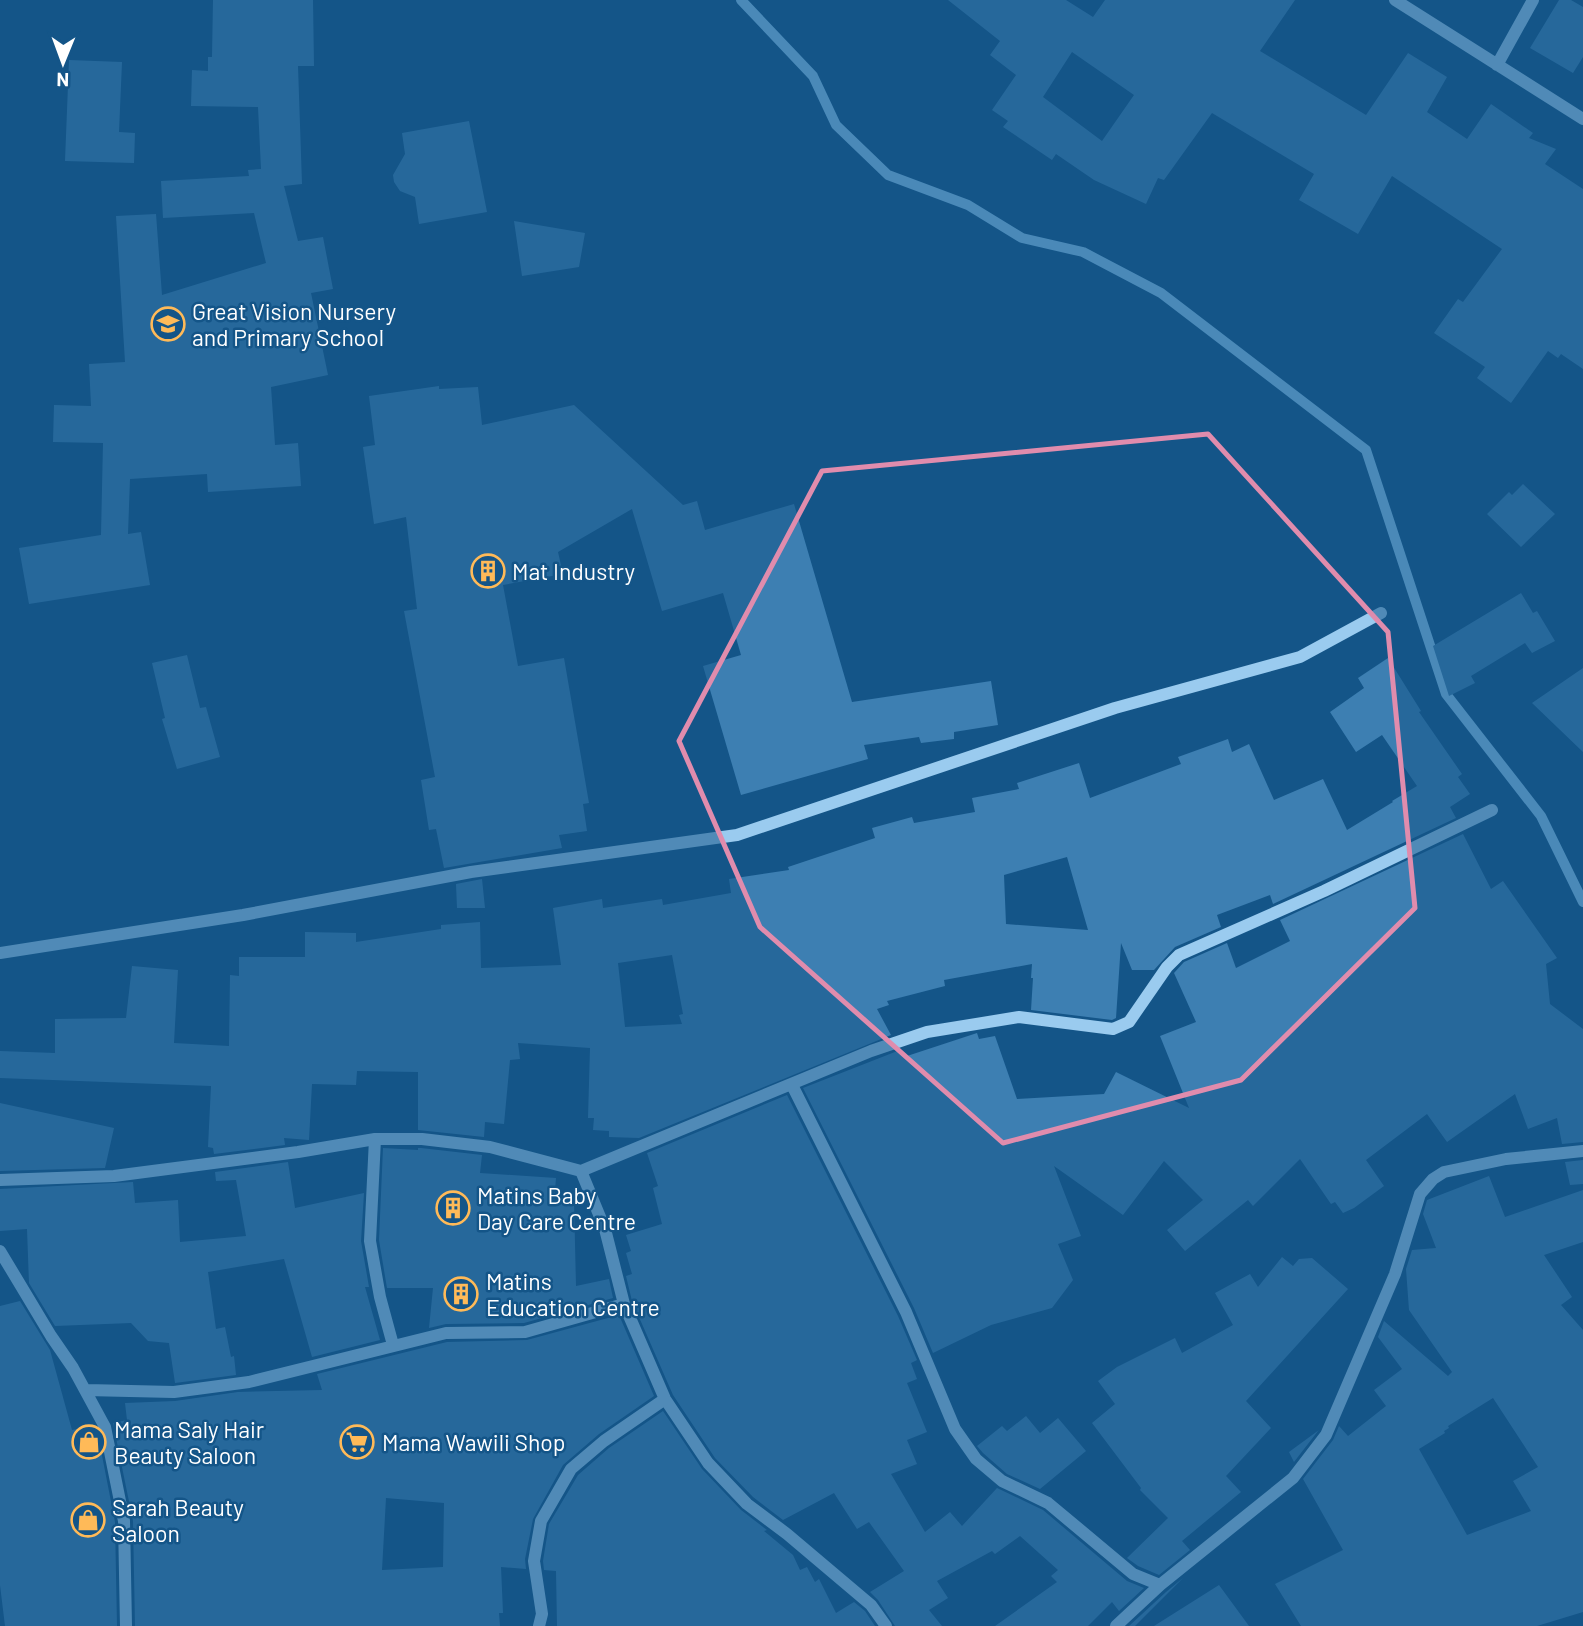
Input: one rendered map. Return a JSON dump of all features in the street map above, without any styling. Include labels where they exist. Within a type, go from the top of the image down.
[{"type":"street","points":[[1395,0],[1583,119]]},
{"type":"street","points":[[1497,65],[1533,0]]},
{"type":"street","points":[[0,953],[243,915],[471,872],[737,835],[1115,708],[1300,657],[1381,613]]},
{"type":"street","points":[[0,1181],[114,1176],[375,1139],[422,1139],[490,1147],[581,1171],[871,1051],[927,1032],[1019,1017],[1113,1029],[1129,1022],[1167,967],[1179,955],[1324,891],[1492,810]]},
{"type":"street","points":[[792,1085],[906,1312],[955,1429],[976,1459],[1002,1481],[1048,1503],[1133,1574],[1160,1585]]},
{"type":"street","points":[[375,1139],[370,1241],[380,1297],[393,1345]]},
{"type":"street","points":[[1116,1626],[1160,1585],[1293,1478],[1326,1434],[1395,1274],[1420,1194],[1425,1187],[1444,1172],[1506,1159],[1583,1151]]},
{"type":"street","points":[[581,1171],[605,1229],[624,1304],[665,1399],[708,1463],[747,1504],[788,1534],[872,1605],[886,1626]]},
{"type":"street","points":[[0,1251],[86,1390],[105,1427],[124,1521],[126,1626]]},
{"type":"street","points":[[86,1390],[174,1392],[249,1382],[446,1333],[525,1332],[624,1304]]},
{"type":"street","points":[[538,1626],[542,1614],[534,1561],[541,1521],[571,1469],[604,1441],[665,1399]]},
{"type":"highlighted area","points":[[1208,434],[1388,632],[1415,908],[1241,1080],[1003,1143],[760,927],[679,741],[822,471]]},
{"type":"building","points":[[213,0],[313,0],[314,66],[298,66],[302,184],[284,186],[298,241],[323,237],[333,289],[311,293],[328,375],[271,387],[275,445],[298,443],[301,486],[208,492],[207,474],[130,479],[128,534],[141,532],[150,585],[29,604],[19,548],[101,535],[103,443],[53,442],[54,405],[91,406],[89,364],[125,362],[116,216],[156,214],[162,295],[266,263],[254,213],[163,218],[161,181],[249,176],[248,170],[261,169],[258,107],[191,106],[192,70],[208,71],[208,57],[212,57]]},
{"type":"building","points":[[948,0],[1066,0],[1093,17],[1105,0],[1295,0],[1260,51],[1366,115],[1408,53],[1447,77],[1427,112],[1467,139],[1491,104],[1533,133],[1529,138],[1556,149],[1545,164],[1583,189],[1583,369],[1561,354],[1558,358],[1548,351],[1511,403],[1477,378],[1485,367],[1434,333],[1458,299],[1463,302],[1502,249],[1392,176],[1358,234],[1299,200],[1314,174],[1212,113],[1164,180],[1158,178],[1146,204],[1094,180],[1056,154],[1052,160],[1003,127],[1008,121],[992,110],[1016,75],[990,55],[1000,41]],"holes":[[[1072,52],[1134,95],[1102,141],[1043,97]]]},
{"type":"building","points":[[1559,0],[1571,0],[1583,7],[1583,57],[1573,73],[1530,48]]},
{"type":"building","points":[[69,60],[122,62],[119,132],[135,133],[134,163],[65,161]]},
{"type":"building","points":[[469,121],[487,212],[419,224],[415,197],[400,191],[394,182],[393,175],[405,154],[402,133]]},
{"type":"building","points":[[514,221],[585,233],[579,267],[522,276]]},
{"type":"building","points":[[439,386],[439,389],[478,387],[482,425],[574,405],[683,505],[697,501],[705,530],[794,504],[852,702],[991,681],[998,725],[954,732],[954,739],[921,743],[919,737],[864,745],[868,759],[741,795],[703,666],[741,655],[723,593],[662,611],[632,509],[558,552],[563,574],[503,585],[518,666],[564,658],[589,803],[583,804],[587,831],[559,835],[562,848],[444,868],[436,829],[429,830],[421,780],[435,777],[404,611],[417,609],[406,517],[374,524],[363,447],[375,445],[369,396]]},
{"type":"building","points":[[1523,484],[1555,514],[1521,547],[1487,514],[1509,492],[1512,495]]},
{"type":"building","points":[[1521,593],[1533,613],[1537,611],[1555,641],[1532,653],[1525,643],[1471,676],[1475,683],[1449,696],[1433,646]]},
{"type":"building","points":[[187,655],[200,708],[206,707],[220,757],[177,769],[162,719],[165,718],[152,663]]},
{"type":"building","points":[[1388,658],[1421,711],[1419,712],[1462,774],[1458,777],[1470,794],[1450,807],[1456,818],[1273,904],[1270,895],[1217,915],[1221,927],[1175,947],[1154,970],[1132,970],[1121,943],[1116,1018],[1112,1020],[1031,1010],[1032,964],[944,980],[945,986],[887,1001],[889,1005],[877,1009],[891,1035],[639,1138],[609,1137],[609,1131],[593,1130],[594,1118],[588,1118],[590,1048],[518,1043],[520,1059],[510,1060],[504,1124],[485,1122],[484,1137],[418,1130],[418,1072],[357,1071],[356,1085],[312,1084],[309,1140],[284,1138],[285,1145],[214,1154],[213,1148],[208,1147],[211,1086],[0,1078],[0,1051],[55,1053],[55,1019],[126,1018],[132,966],[178,970],[174,1043],[229,1046],[230,975],[239,976],[239,957],[305,957],[305,932],[356,933],[356,942],[441,929],[441,925],[480,922],[481,968],[561,965],[553,908],[602,899],[603,908],[662,899],[663,905],[731,893],[729,879],[789,870],[788,867],[875,838],[872,828],[912,817],[914,823],[975,812],[972,798],[1019,789],[1017,783],[1079,763],[1090,798],[1181,764],[1178,757],[1228,739],[1232,752],[1249,744],[1274,800],[1323,779],[1347,830],[1417,786],[1382,735],[1356,752],[1330,712],[1364,688],[1358,678]],"holes":[[[1067,857],[1088,930],[1006,924],[1004,875]],[[672,955],[683,1014],[679,1015],[682,1024],[625,1027],[618,963]]]},
{"type":"building","points":[[1583,668],[1583,752],[1532,703]]},
{"type":"building","points":[[1463,834],[1491,889],[1503,881],[1557,958],[1546,964],[1550,1004],[1583,1029],[1583,1142],[1562,1144],[1557,1118],[1528,1129],[1515,1094],[1447,1142],[1427,1114],[1366,1160],[1384,1186],[1354,1208],[1343,1213],[1335,1202],[1331,1204],[1300,1159],[1253,1206],[1248,1200],[1185,1251],[1167,1230],[1203,1200],[1164,1161],[1123,1215],[1054,1166],[1081,1236],[1058,1244],[1073,1280],[1052,1308],[991,1325],[933,1353],[914,1308],[803,1088],[900,1050],[904,1057],[977,1033],[979,1039],[995,1036],[1017,1099],[1104,1094],[1116,1072],[1189,1108],[1160,1036],[1196,1022],[1174,973],[1184,962],[1227,943],[1236,968],[1290,941],[1280,920]]},
{"type":"building","points":[[482,879],[485,908],[457,908],[456,884]]},
{"type":"building","points":[[787,1095],[898,1316],[917,1360],[911,1363],[917,1379],[907,1383],[927,1432],[907,1440],[917,1464],[891,1474],[925,1532],[950,1512],[962,1526],[997,1488],[1043,1510],[1127,1581],[1144,1588],[1119,1611],[1112,1602],[1088,1626],[995,1626],[1057,1582],[1051,1576],[1058,1570],[1020,1536],[995,1554],[992,1551],[937,1581],[948,1598],[929,1610],[942,1626],[895,1626],[870,1592],[904,1571],[869,1522],[857,1529],[834,1493],[783,1520],[753,1497],[715,1458],[673,1395],[632,1301],[626,1276],[632,1274],[626,1253],[631,1251],[626,1235],[662,1224],[653,1188],[658,1186],[647,1153]]},
{"type":"building","points":[[0,1103],[114,1128],[105,1168],[0,1171]]},
{"type":"building","points":[[383,1148],[421,1148],[482,1155],[480,1173],[556,1178],[554,1202],[574,1201],[576,1286],[609,1279],[613,1298],[524,1323],[446,1324],[429,1328],[433,1288],[387,1288],[379,1240]]},
{"type":"building","points":[[1583,1160],[1583,1184],[1570,1185],[1565,1162]]},
{"type":"building","points":[[288,1162],[295,1208],[364,1193],[361,1241],[369,1287],[365,1287],[380,1340],[312,1357],[284,1259],[208,1272],[216,1329],[225,1327],[231,1357],[234,1356],[236,1375],[175,1383],[169,1343],[148,1341],[131,1323],[55,1326],[29,1283],[27,1229],[0,1231],[0,1189],[133,1182],[135,1203],[178,1200],[180,1242],[246,1236],[236,1180],[216,1181],[215,1172]]},
{"type":"building","points":[[1489,1176],[1505,1217],[1583,1190],[1583,1242],[1544,1255],[1572,1297],[1561,1305],[1583,1330],[1583,1612],[1537,1626],[1301,1626],[1275,1584],[1343,1550],[1303,1479],[1333,1440],[1339,1426],[1348,1436],[1386,1406],[1374,1390],[1402,1369],[1378,1337],[1384,1321],[1448,1376],[1452,1372],[1409,1310],[1406,1269],[1412,1250],[1436,1248],[1423,1214],[1427,1200]],"holes":[[[1493,1398],[1538,1467],[1513,1481],[1531,1511],[1467,1535],[1419,1449],[1445,1433],[1448,1426]]]},
{"type":"building","points":[[1282,1257],[1293,1266],[1299,1259],[1312,1258],[1348,1289],[1246,1401],[1271,1428],[1226,1476],[1241,1492],[1182,1541],[1190,1550],[1159,1575],[1127,1558],[1168,1518],[1140,1490],[1092,1423],[1115,1404],[1098,1381],[1117,1367],[1175,1338],[1182,1353],[1233,1325],[1215,1293],[1250,1274],[1258,1287]]},
{"type":"building","points":[[20,1301],[50,1350],[72,1430],[94,1426],[97,1430],[115,1522],[117,1626],[5,1626],[0,1585],[0,1306]]},
{"type":"building","points":[[619,1315],[654,1396],[599,1434],[563,1465],[533,1519],[525,1559],[526,1569],[501,1567],[503,1613],[499,1613],[500,1626],[135,1626],[133,1521],[113,1423],[127,1420],[125,1403],[175,1401],[238,1392],[322,1390],[317,1374],[447,1342],[527,1340]],"holes":[[[386,1498],[444,1503],[443,1567],[382,1570]]]},
{"type":"building","points":[[663,1411],[702,1469],[741,1510],[793,1555],[800,1570],[807,1567],[815,1582],[819,1579],[836,1613],[854,1602],[865,1611],[875,1626],[557,1626],[556,1571],[544,1570],[543,1561],[549,1524],[578,1475],[609,1448]]},
{"type":"building","points":[[1026,1416],[1040,1433],[1058,1418],[1086,1451],[1040,1489],[1007,1474],[977,1446],[1002,1426],[1007,1431]]},
{"type":"building","points":[[1318,1431],[1294,1462],[1289,1452]]},
{"type":"building","points":[[1183,1578],[1135,1626],[1129,1626],[1166,1592]]},
{"type":"building","points":[[1219,1585],[1249,1626],[1154,1626]]},
{"type":"waterway","points":[[741,0],[813,76],[836,125],[888,175],[968,205],[1022,238],[1083,252],[1161,293],[1366,450],[1446,694],[1541,816],[1583,902]]},
{"type":"place","name":"Great Vision Nursery and Primary School","points":[[168,324]]},
{"type":"place","name":"Mat Industry","points":[[488,571]]},
{"type":"place","name":"Matins Baby Day Care Centre","points":[[453,1208]]},
{"type":"place","name":"Matins Education Centre","points":[[461,1294]]},
{"type":"place","name":"Mama Saly Hair Beauty Saloon","points":[[89,1442]]},
{"type":"place","name":"Mama Wawili Shop","points":[[357,1442]]},
{"type":"place","name":"Sarah Beauty Saloon","points":[[88,1520]]}]
